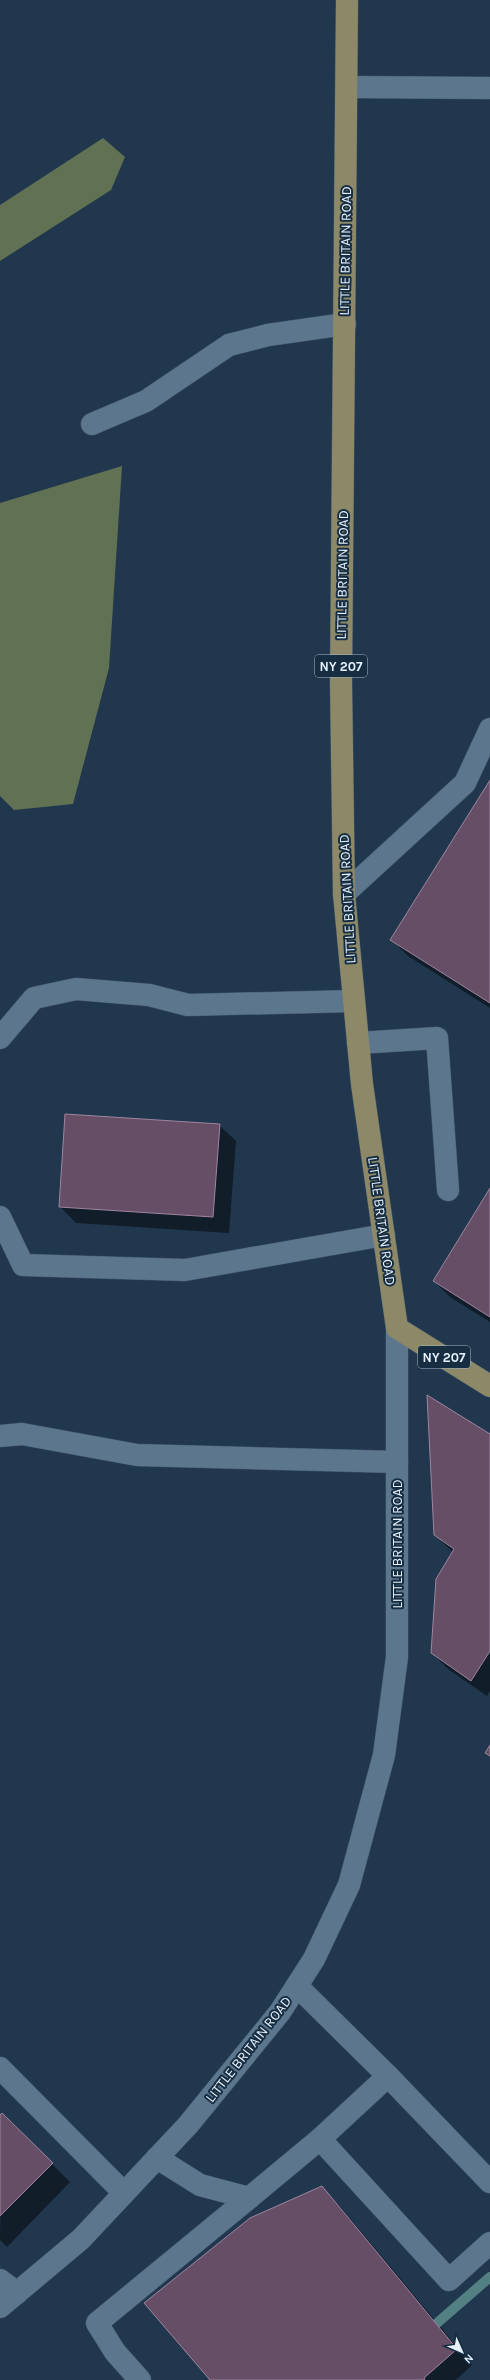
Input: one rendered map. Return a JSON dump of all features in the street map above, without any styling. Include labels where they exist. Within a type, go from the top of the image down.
[{"type":"main road","name":"LITTLE BRITAIN ROAD","points":[[347,0],[341,681],[344,894],[358,1043],[397,1328]]},
{"type":"main road","name":"NY 207","points":[[397,1328],[490,1386]]},
{"type":"street","points":[[347,87],[490,88]]},
{"type":"street","points":[[92,424],[146,401],[229,346],[268,335],[345,324]]},
{"type":"street","points":[[344,894],[465,783],[490,729]]},
{"type":"street","points":[[0,1038],[34,998],[76,989],[149,995],[188,1006],[354,1001]]},
{"type":"street","points":[[358,1043],[437,1038],[448,1190]]},
{"type":"street","points":[[0,1217],[22,1265],[185,1270],[384,1236]]},
{"type":"street","name":"LITTLE BRITAIN ROAD","points":[[0,2307],[81,2240],[188,2125],[280,2012],[314,1959],[349,1885],[384,1755],[397,1657],[397,1328]]},
{"type":"street","points":[[0,1436],[22,1434],[137,1455],[397,1462]]},
{"type":"street","points":[[297,1986],[388,2076],[490,2182]]},
{"type":"street","points":[[0,2068],[124,2193]]},
{"type":"street","points":[[140,2380],[115,2352],[97,2323],[320,2139],[388,2076]]},
{"type":"street","points":[[320,2139],[449,2280],[490,2243]]},
{"type":"street","points":[[157,2158],[200,2185],[249,2198]]},
{"type":"street","points":[[0,2280],[17,2293]]},
{"type":"green space","points":[[103,138],[125,157],[111,190],[0,261],[0,205]]},
{"type":"green space","points":[[122,466],[109,668],[73,804],[14,810],[0,796],[0,503]]},
{"type":"building","points":[[490,780],[490,1003],[390,940]]},
{"type":"building","points":[[65,1114],[220,1124],[213,1217],[59,1207]]},
{"type":"building","points":[[490,1188],[490,1317],[433,1281]]},
{"type":"building","points":[[427,1395],[490,1434],[490,1651],[471,1681],[431,1653],[436,1579],[454,1549],[434,1535]]},
{"type":"building","points":[[490,1745],[490,1756],[485,1753]]},
{"type":"building","points":[[2,2113],[53,2163],[0,2216],[0,2115]]},
{"type":"building","points":[[322,2186],[457,2349],[424,2378],[425,2380],[210,2380],[144,2303],[250,2218]]},
{"type":"waterway","points":[[436,2324],[490,2277]]}]
